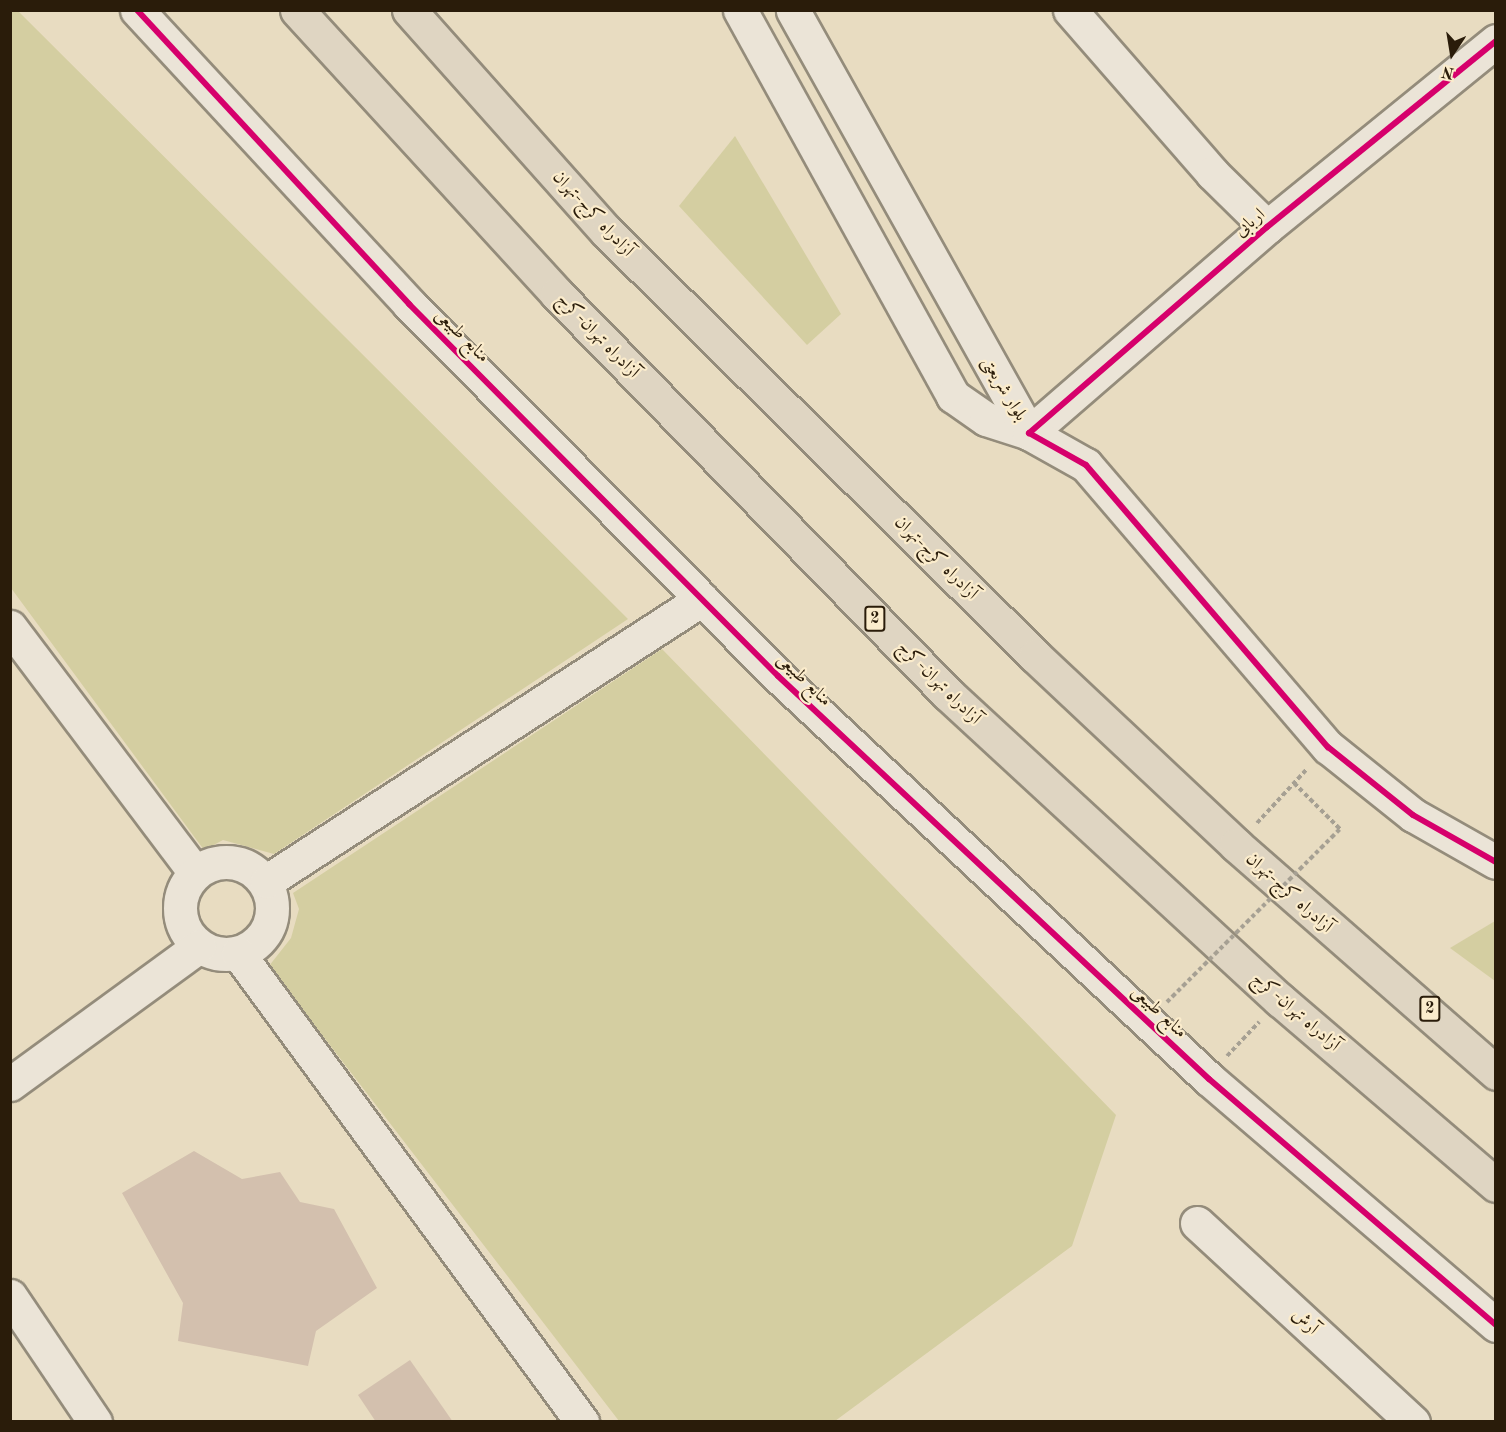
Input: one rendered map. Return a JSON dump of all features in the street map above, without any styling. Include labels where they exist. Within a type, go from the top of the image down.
[{"type":"highway","name":"آزادراه تهران-کرج","points":[[297,10],[557,294],[948,694],[1280,1000],[1496,1185]]},
{"type":"highway","name":"آزادراه کرج-تهران","points":[[409,10],[608,232],[1035,656],[1236,846],[1364,961],[1496,1073]]},
{"type":"highway","name":"2","points":[[1364,961],[1496,1058]]},
{"type":"street","name":"منابع طبیعی","points":[[137,10],[409,304],[702,600],[1200,1071],[1496,1325]]},
{"type":"street","name":"بلوار شریعتی","points":[[740,10],[953,396],[986,419],[1029,433]]},
{"type":"street","name":"بلوار شریعتی","points":[[793,10],[1029,433]]},
{"type":"street","points":[[1070,10],[1212,173],[1268,227]]},
{"type":"street","name":"اربابی","points":[[1029,433],[1268,227],[1496,41]]},
{"type":"street","points":[[1029,433],[1086,465],[1328,747],[1413,815],[1496,862]]},
{"type":"street","points":[[267,881],[702,600]]},
{"type":"street","points":[[10,627],[193,870]]},
{"type":"street","points":[[224,860],[246,866],[267,881],[273,909],[265,936],[238,953],[221,955],[199,946],[185,926],[180,907],[193,870],[224,860]]},
{"type":"street","points":[[10,1084],[199,946]]},
{"type":"street","points":[[238,953],[582,1422]]},
{"type":"street","name":"آرش","points":[[1197,1223],[1413,1422]]},
{"type":"street","points":[[10,1296],[95,1422]]},
{"type":"path","points":[[1236,846],[1328,747]]},
{"type":"path","points":[[1167,1002],[1340,830],[1294,783]]},
{"type":"path","points":[[1229,1054],[1280,1000]]},
{"type":"shaded area","points":[[10,11],[18,11],[628,619],[274,854],[223,840],[204,850],[11,588]]},
{"type":"shaded area","points":[[735,136],[841,314],[807,345],[679,206]]},
{"type":"shaded area","points":[[662,649],[1116,1115],[1072,1246],[835,1421],[619,1421],[269,966],[291,938],[299,909],[293,893]]},
{"type":"shaded area","points":[[1495,921],[1495,981],[1450,948]]},
{"type":"building","points":[[194,1151],[242,1179],[280,1172],[300,1202],[334,1209],[377,1288],[316,1331],[308,1366],[178,1341],[183,1303],[122,1193]]},
{"type":"building","points":[[410,1360],[453,1422],[376,1422],[358,1395]]},
{"type":"cycle path","points":[[137,10],[409,304],[778,676],[1209,1079],[1496,1325]]},
{"type":"cycle path","points":[[1496,41],[1267,227],[1029,433],[1086,465],[1328,747],[1413,815],[1496,862]]}]
